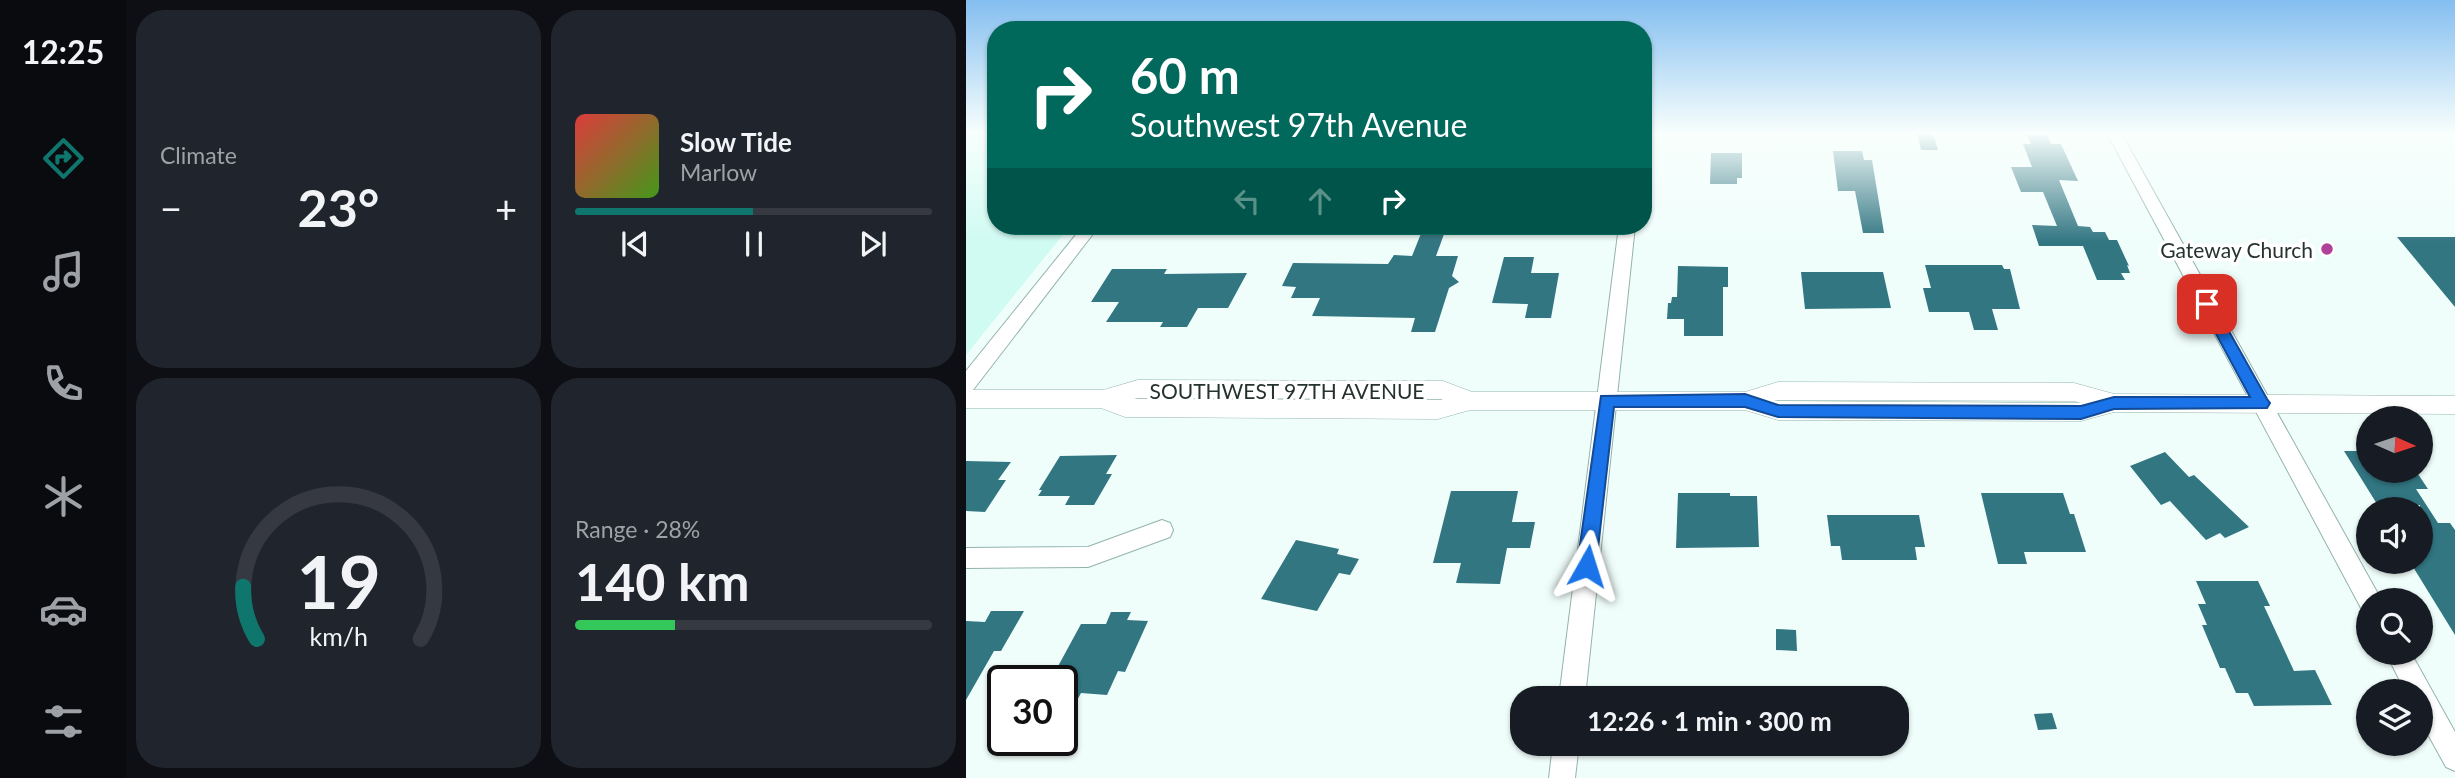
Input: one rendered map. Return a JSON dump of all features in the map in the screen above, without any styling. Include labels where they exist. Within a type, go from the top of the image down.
[{"type":"street","points":[[2134,169],[2362,588]]},
{"type":"street","points":[[966,385],[1084,235]]},
{"type":"street","points":[[1573,686],[1626,235]]},
{"type":"street","name":"SOUTHWEST 97TH AVENUE","points":[[966,399],[1103,399],[1125,408],[1384,410],[1438,410],[1470,401],[1745,401],[1778,411],[2081,412],[2114,403],[2455,405]]},
{"type":"street","points":[[966,558],[1088,557],[1163,530]]},
{"type":"street","points":[[2433,718],[2455,758]]},
{"type":"street","points":[[1563,778],[1565,756]]},
{"type":"shaded area","points":[[966,169],[987,169],[987,235],[1063,235],[966,355]]},
{"type":"building","points":[[1710,169],[1742,169],[1742,178],[1737,178],[1737,184],[1710,184]]},
{"type":"building","points":[[1835,169],[1874,169],[1884,233],[1863,233],[1855,191],[1838,191]]},
{"type":"building","points":[[2012,169],[2073,169],[2078,181],[2059,180],[2078,226],[2090,227],[2093,232],[2105,232],[2109,240],[2117,240],[2129,266],[2127,265],[2130,273],[2121,273],[2125,280],[2097,280],[2083,246],[2039,246],[2032,225],[2057,226],[2043,192],[2021,192]]},
{"type":"building","points":[[1420,235],[1444,235],[1436,256],[1458,256],[1452,276],[1459,282],[1449,288],[1435,332],[1411,332],[1415,318],[1312,316],[1320,298],[1291,298],[1296,287],[1282,286],[1293,263],[1388,264],[1394,255],[1412,256]]},
{"type":"building","points":[[2397,237],[2455,237],[2455,307]]},
{"type":"building","points":[[1504,257],[1534,257],[1531,273],[1559,273],[1551,318],[1525,318],[1528,304],[1492,303]]},
{"type":"building","points":[[1925,265],[2002,265],[2004,269],[2010,269],[2020,309],[1992,309],[1998,330],[1974,330],[1969,312],[1929,312],[1923,288],[1931,288]]},
{"type":"building","points":[[1678,266],[1728,267],[1728,287],[1723,287],[1723,336],[1684,336],[1684,319],[1667,319],[1668,303],[1671,303],[1672,297],[1677,297]]},
{"type":"building","points":[[1112,269],[1167,269],[1164,274],[1247,273],[1228,308],[1198,308],[1187,327],[1160,327],[1163,322],[1106,322],[1119,302],[1091,302]]},
{"type":"building","points":[[1801,272],[1883,272],[1891,308],[1805,309]]},
{"type":"building","points":[[2344,451],[2356,451],[2356,470]]},
{"type":"building","points":[[2165,452],[2189,477],[2194,475],[2249,527],[2225,538],[2220,533],[2206,540],[2170,501],[2161,505],[2130,466]]},
{"type":"building","points":[[1117,455],[1106,474],[1112,474],[1094,505],[1065,505],[1070,496],[1038,496],[1060,456]]},
{"type":"building","points":[[966,461],[1011,462],[998,480],[1006,480],[985,512],[966,511]]},
{"type":"building","points":[[2364,483],[2424,483],[2428,489],[2416,489],[2421,497],[2373,497]]},
{"type":"building","points":[[1451,491],[1518,491],[1512,522],[1535,522],[1530,548],[1507,548],[1500,584],[1456,583],[1461,563],[1433,563]]},
{"type":"building","points":[[1678,493],[1757,496],[1759,547],[1676,548]]},
{"type":"building","points":[[1981,493],[2063,493],[2070,514],[2074,514],[2086,552],[2024,552],[2027,564],[1998,564]]},
{"type":"building","points":[[1827,515],[1919,515],[1925,547],[1915,547],[1917,560],[1842,560],[1840,546],[1831,546]]},
{"type":"building","points":[[2433,515],[2438,523],[2450,523],[2455,530],[2455,635],[2433,599],[2433,588],[2426,588],[2417,574],[2433,574]]},
{"type":"building","points":[[1296,540],[1339,549],[1337,554],[1359,559],[1350,575],[1339,573],[1317,611],[1261,599]]},
{"type":"building","points":[[2196,581],[2258,581],[2270,606],[2264,606],[2294,671],[2315,670],[2332,705],[2254,706],[2248,693],[2236,693],[2225,668],[2220,668],[2202,625],[2207,625],[2198,604],[2206,604]]},
{"type":"building","points":[[991,611],[1024,611],[1001,651],[994,651],[966,700],[966,621],[985,622]]},
{"type":"building","points":[[1111,612],[1131,612],[1127,620],[1148,621],[1125,672],[1118,671],[1107,695],[1081,693],[1078,699],[1078,665],[1059,665],[1081,624],[1106,624]]},
{"type":"building","points":[[1776,629],[1796,630],[1797,651],[1776,650]]},
{"type":"building","points":[[2052,713],[2057,729],[2038,730],[2034,714]]},
{"type":"place","name":"Gateway Church","points":[[2327,249]]},
{"type":"route","points":[[1587,566],[1607,401],[1745,401],[1778,411],[2081,412],[2114,403],[2262,403],[2207,304]]}]
